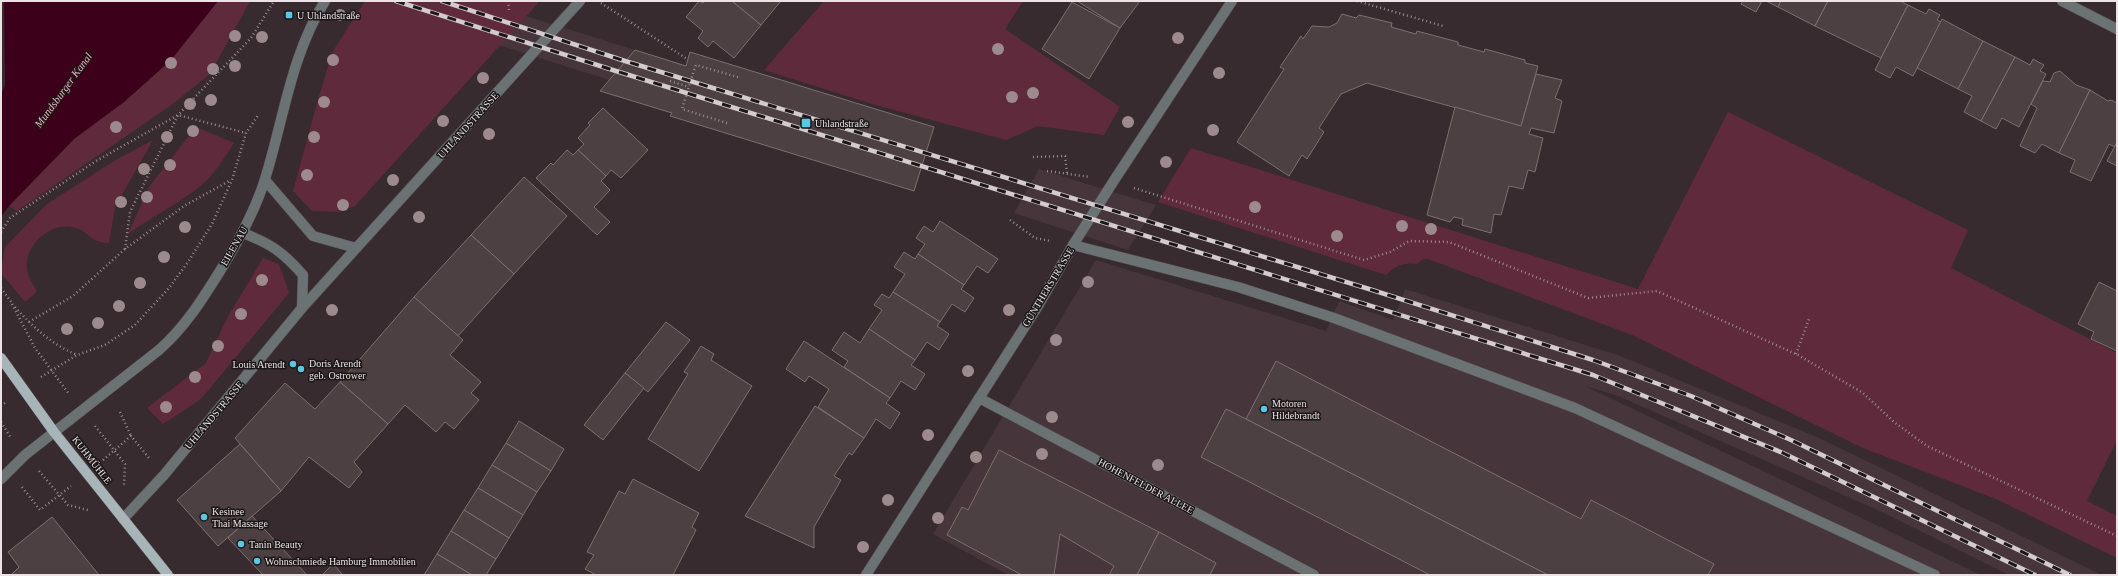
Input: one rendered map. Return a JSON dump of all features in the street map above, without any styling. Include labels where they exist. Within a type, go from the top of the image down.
[{"type":"main road","name":"KUHMÜHLE","points":[[1,358],[54,432],[168,575]]},
{"type":"street","name":"EILENAU","points":[[1,479],[18,461],[159,350],[177,333],[193,313],[243,234],[265,180],[295,64],[313,21],[325,1]]},
{"type":"street","name":"UHLANDSTRASSE","points":[[123,519],[164,475],[302,308],[580,1]]},
{"type":"street","name":"GÜNTHERSTRASSE","points":[[866,575],[1038,306],[1073,245],[1113,182],[1232,1]]},
{"type":"street","points":[[2062,1],[2117,29]]},
{"type":"street","points":[[265,180],[312,236],[356,248]]},
{"type":"street","points":[[243,234],[268,243],[291,261],[303,275],[302,308]]},
{"type":"street","points":[[1073,245],[1238,287],[1334,318],[1575,408],[1935,575]]},
{"type":"street","name":"HOHENFELDER ALLEE","points":[[979,398],[1314,575]]},
{"type":"path","points":[[1,232],[10,218],[96,161],[178,114],[251,38],[274,1]]},
{"type":"path","points":[[508,1],[509,10]]},
{"type":"path","points":[[597,1],[687,59]]},
{"type":"path","points":[[1357,1],[1443,26]]},
{"type":"path","points":[[727,123],[682,109],[696,65],[740,78]]},
{"type":"path","points":[[670,81],[689,87]]},
{"type":"path","points":[[55,368],[77,355],[105,345],[135,325],[169,288],[188,262],[212,224],[232,180],[246,133],[264,108]]},
{"type":"path","points":[[178,114],[246,133]]},
{"type":"path","points":[[125,249],[130,212],[178,114]]},
{"type":"path","points":[[1033,156],[1065,156],[1067,173]]},
{"type":"path","points":[[1047,170],[1113,182],[1364,260],[1390,252],[1409,242],[1449,242],[1588,298],[1657,291],[1796,354],[1863,393],[1894,422],[1927,446],[2117,536]]},
{"type":"path","points":[[29,322],[73,296],[125,249],[184,206],[232,180]]},
{"type":"path","points":[[1010,220],[1035,238],[1055,242]]},
{"type":"path","points":[[1,288],[12,304],[35,348],[125,464]]},
{"type":"path","points":[[12,304],[29,322],[56,345],[77,355]]},
{"type":"path","points":[[1796,354],[1809,319]]},
{"type":"path","points":[[120,412],[131,436],[164,475]]},
{"type":"path","points":[[119,447],[131,436]]},
{"type":"path","points":[[18,482],[40,510],[55,498]]},
{"type":"shaded area","points":[[218,1],[250,1],[210,74],[170,106],[17,211],[9,206],[74,139],[124,102],[171,60]]},
{"type":"shaded area","points":[[359,1],[478,1],[635,50],[609,80]]},
{"type":"shaded area","points":[[365,1],[540,1],[355,206],[338,212],[312,211],[293,191],[333,51]]},
{"type":"shaded area","points":[[824,1],[1023,1],[1005,29],[1120,107],[1104,135],[1038,126],[1006,140],[872,104],[764,70]]},
{"type":"shaded area","points":[[1728,112],[1968,230],[1951,268],[2117,353],[2117,440],[2087,501],[2117,516],[2117,558],[1996,499],[1863,448],[1632,335],[1428,259],[1423,259],[1417,264],[1408,263],[1400,265],[1386,275],[1158,202],[1191,148],[1638,289]]},
{"type":"shaded area","points":[[196,127],[234,143],[214,172],[198,188],[128,234],[149,187]]},
{"type":"shaded area","points":[[153,140],[115,207],[109,243],[97,241],[81,230],[67,226],[49,231],[41,236],[30,251],[27,260],[27,269],[37,292],[25,302],[1,273],[5,247],[47,204],[114,161]]},
{"type":"shaded area","points":[[1039,169],[1156,205],[1128,250],[1014,213]]},
{"type":"shaded area","points":[[263,258],[279,264],[289,293],[201,399],[163,424],[147,408],[206,363],[227,318]]},
{"type":"shaded area","points":[[1096,260],[1326,331],[1339,301],[1393,320],[1405,289],[1618,355],[1817,437],[2102,575],[2009,575],[1882,512],[1618,396],[1585,386],[1981,575],[1008,575],[933,534]]},
{"type":"water","name":"Mundsburger Kanal","points":[[4,1],[218,1],[171,60],[124,102],[74,139],[9,206],[1,217],[1,95],[5,85]]},
{"type":"building","points":[[699,1],[703,3],[705,1],[732,1],[761,25],[734,58],[713,41],[708,47],[698,38],[703,31],[686,17]]},
{"type":"building","points":[[732,1],[781,1],[761,25]]},
{"type":"building","points":[[1077,1],[1140,1],[1120,28]]},
{"type":"building","points":[[1743,1],[1762,1],[1756,12],[1741,4]]},
{"type":"building","points":[[1766,1],[1781,1],[1778,7]]},
{"type":"building","points":[[1781,1],[1828,1],[1815,26],[1778,7]]},
{"type":"building","points":[[1828,1],[1900,1],[1908,5],[1881,58],[1815,26]]},
{"type":"building","points":[[1072,2],[1120,28],[1089,79],[1042,49]]},
{"type":"building","points":[[1908,5],[1926,14],[1929,9],[1940,15],[1937,20],[1941,22],[1913,76],[1896,67],[1890,78],[1875,70]]},
{"type":"building","points":[[1342,14],[1356,18],[1359,15],[1392,23],[1391,27],[1416,34],[1417,31],[1458,42],[1458,45],[1484,52],[1485,49],[1525,60],[1525,63],[1538,66],[1521,126],[1367,83],[1341,94],[1319,128],[1324,132],[1307,159],[1302,155],[1289,176],[1237,142],[1284,69],[1280,67],[1301,36],[1303,39],[1312,26],[1329,27],[1337,23]]},
{"type":"building","points":[[1942,19],[1983,41],[1958,89],[1917,68]]},
{"type":"building","points":[[1983,41],[2015,57],[1981,121],[1964,112],[1972,96],[1958,89]]},
{"type":"building","points":[[635,50],[686,66],[690,52],[934,127],[914,191],[670,116],[672,113],[600,91]]},
{"type":"building","points":[[2015,57],[2030,65],[2033,59],[2044,65],[2040,71],[2046,74],[2019,127],[2002,118],[1996,129],[1981,121]]},
{"type":"building","points":[[2060,71],[2076,85],[2090,90],[2059,153],[2042,144],[2035,153],[2020,146],[2037,108],[2031,104],[2043,81],[2050,82],[2054,73]]},
{"type":"building","points":[[1536,74],[1562,80],[1555,98],[1562,101],[1554,133],[1531,128],[1529,134],[1543,138],[1535,172],[1528,170],[1523,189],[1509,186],[1501,215],[1494,214],[1491,233],[1462,225],[1463,219],[1454,217],[1450,222],[1427,215],[1455,107],[1521,126]]},
{"type":"building","points":[[2090,90],[2108,101],[2111,100],[2117,103],[2117,142],[2115,147],[2109,144],[2091,181],[2070,172],[2075,160],[2059,153]]},
{"type":"building","points":[[603,108],[648,150],[621,178],[611,170],[606,176],[578,150],[584,144],[578,138],[590,125],[588,123]]},
{"type":"building","points":[[2117,142],[2117,166],[2107,161]]},
{"type":"building","points":[[567,150],[573,155],[578,150],[606,176],[601,181],[610,190],[594,207],[610,222],[597,235],[536,178],[551,163],[553,165]]},
{"type":"building","points":[[524,177],[567,216],[514,274],[471,235]]},
{"type":"building","points":[[940,221],[998,259],[988,273],[977,266],[964,285],[918,254],[925,244],[916,238],[924,226],[933,232]]},
{"type":"building","points":[[471,235],[514,274],[458,336],[414,297]]},
{"type":"building","points":[[904,252],[915,259],[918,254],[964,285],[961,289],[974,298],[965,312],[952,304],[940,322],[893,292],[905,274],[894,267]]},
{"type":"building","points":[[2099,282],[2117,291],[2117,351],[2091,339],[2094,332],[2078,324]]},
{"type":"building","points":[[893,292],[940,322],[937,326],[949,334],[939,350],[927,342],[915,360],[869,329],[882,310],[874,305],[882,294],[889,298]]},
{"type":"building","points":[[414,297],[463,340],[450,355],[481,382],[471,393],[479,400],[454,429],[445,422],[436,432],[405,405],[388,424],[340,382]]},
{"type":"building","points":[[666,322],[690,340],[648,392],[625,373]]},
{"type":"building","points":[[869,329],[915,360],[911,365],[925,374],[915,390],[901,381],[890,398],[844,367],[848,361],[832,350],[844,332],[860,343]]},
{"type":"building","points":[[804,341],[890,398],[886,403],[900,413],[890,429],[876,419],[864,438],[818,407],[829,389],[809,376],[805,382],[786,369]]},
{"type":"building","points":[[701,346],[714,354],[711,360],[752,386],[699,471],[648,439],[688,374],[684,372]]},
{"type":"building","points":[[1276,361],[1581,519],[1591,500],[1714,564],[1708,575],[1548,575],[1246,419]]},
{"type":"building","points":[[625,373],[644,388],[603,440],[584,425]]},
{"type":"building","points":[[340,382],[388,424],[354,462],[362,472],[349,488],[309,457],[281,491],[235,438],[285,383],[315,409]]},
{"type":"building","points":[[815,406],[864,438],[852,455],[849,453],[834,476],[841,480],[814,527],[814,548],[745,516]]},
{"type":"building","points":[[1226,409],[1548,575],[1430,575],[1201,457]]},
{"type":"building","points":[[519,421],[564,449],[551,471],[506,443]]},
{"type":"building","points":[[506,443],[551,471],[537,492],[492,465]]},
{"type":"building","points":[[240,444],[281,491],[218,546],[177,500]]},
{"type":"building","points":[[999,450],[1159,532],[1137,575],[1109,575],[1114,566],[1060,534],[1054,575],[1022,575],[947,535],[962,507],[968,510]]},
{"type":"building","points":[[492,465],[537,492],[523,515],[478,488]]},
{"type":"building","points":[[633,479],[699,513],[692,527],[696,530],[673,575],[596,575],[585,569],[594,555],[587,552],[619,491],[625,494]]},
{"type":"building","points":[[478,488],[523,515],[509,538],[464,510]]},
{"type":"building","points":[[464,510],[509,538],[496,559],[451,531]]},
{"type":"building","points":[[252,516],[307,575],[263,575],[228,538]]},
{"type":"building","points":[[52,517],[99,575],[11,575],[19,567],[8,552]]},
{"type":"building","points":[[451,531],[496,559],[486,575],[472,575],[437,554]]},
{"type":"building","points":[[1159,532],[1216,563],[1210,575],[1137,575]]},
{"type":"building","points":[[437,554],[472,575],[424,575]]},
{"type":"building","points":[[333,564],[343,575],[322,575]]},
{"type":"railway","points":[[396,1],[616,71],[1593,375],[1783,453],[2035,575]]},
{"type":"railway","points":[[442,1],[625,61],[1369,289],[1593,360],[1691,396],[1791,440],[2070,575]]},
{"type":"place","name":"U Uhlandstraße","points":[[289,15]]},
{"type":"place","name":"Uhlandstraße","points":[[806,123]]},
{"type":"place","name":"Louis Arendt","points":[[293,364]]},
{"type":"place","name":"Doris Arendt geb. Ostrower","points":[[301,369]]},
{"type":"place","name":"Motoren Hildebrandt","points":[[1264,409]]},
{"type":"place","name":"Kesinee Thai Massage","points":[[204,517]]},
{"type":"place","name":"Tanin Beauty","points":[[241,544]]},
{"type":"place","name":"Wohnschmiede Hamburg Immobilien","points":[[257,561]]}]
